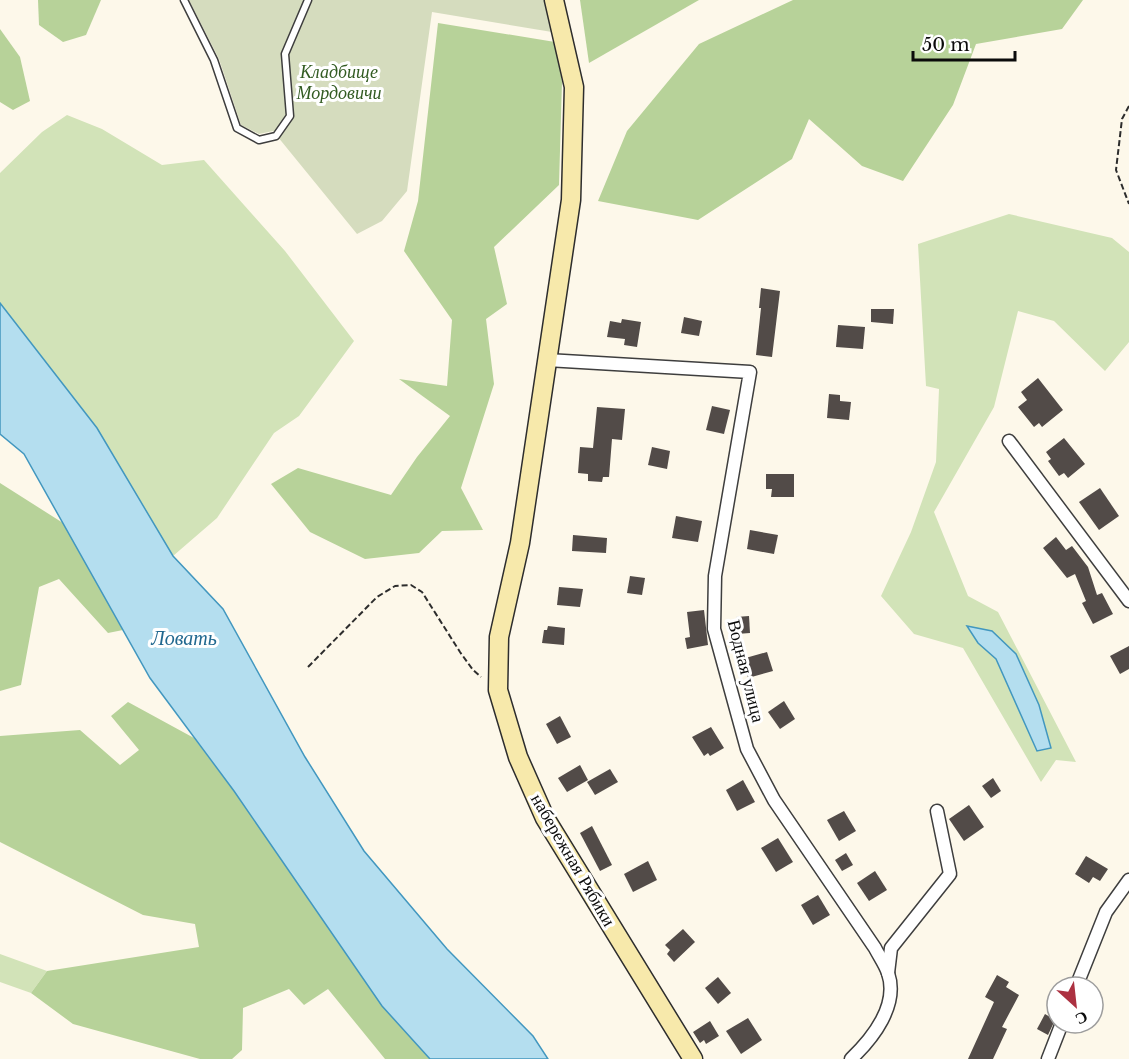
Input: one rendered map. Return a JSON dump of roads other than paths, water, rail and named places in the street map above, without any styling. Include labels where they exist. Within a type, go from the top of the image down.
[{"type":"street","name":"набережная Рябики","points":[[554,0],[574,87],[571,200],[520,543],[499,637],[498,690],[518,758],[545,818],[693,1059]]},
{"type":"street","name":"Водная улица","points":[[547,360],[750,372],[715,576],[714,629],[747,749],[774,800],[875,948],[888,973],[891,994],[883,1018],[860,1050],[850,1059]]},
{"type":"street","points":[[1009,441],[1129,601]]},
{"type":"street","points":[[888,973],[891,948],[950,874],[937,811]]},
{"type":"street","points":[[1081,975],[1106,912],[1129,880]]},
{"type":"street","points":[[1048,1059],[1057,1035]]},
{"type":"lane","points":[[184,0],[214,60],[237,128],[259,140],[276,136],[290,116],[285,54],[308,0]]},
{"type":"water","name":"Ловать","points":[[0,303],[97,428],[173,556],[223,609],[305,757],[364,851],[447,949],[533,1036],[548,1059],[430,1059],[382,1006],[234,791],[150,678],[24,454],[0,434]]},
{"type":"water","points":[[967,626],[992,631],[1016,654],[1039,705],[1051,748],[1037,751],[996,659],[978,643]]},
{"type":"park label","name":"Кладбище Мордовичи","points":[[339,82]]}]
